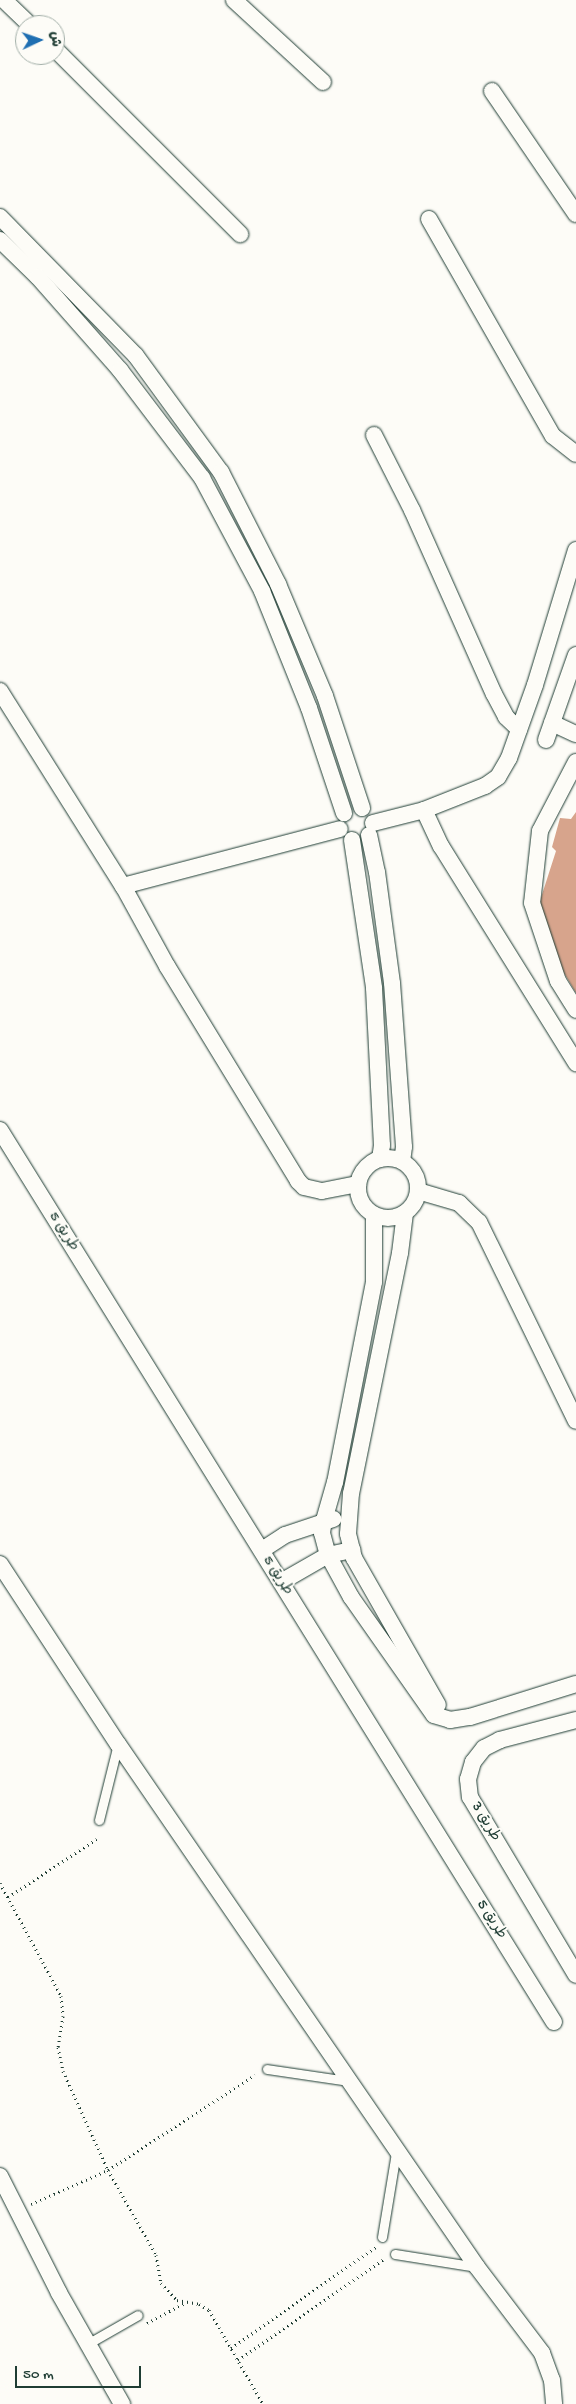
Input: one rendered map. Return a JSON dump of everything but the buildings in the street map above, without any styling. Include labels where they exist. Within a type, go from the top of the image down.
[{"type":"street","points":[[4,0],[20,15]]},
{"type":"street","points":[[234,0],[323,82]]},
{"type":"street","points":[[65,59],[240,234]]},
{"type":"street","points":[[492,91],[576,214]]},
{"type":"street","points":[[0,217],[52,268],[136,356],[221,472],[278,584],[324,696],[362,808],[372,817],[371,829],[392,983],[404,1147],[402,1161]]},
{"type":"street","points":[[429,219],[553,436],[576,454]]},
{"type":"street","points":[[0,240],[38,277],[120,370],[202,478],[262,591],[309,708],[344,813]]},
{"type":"street","points":[[38,277],[52,268]]},
{"type":"street","points":[[120,370],[136,356]]},
{"type":"street","points":[[374,435],[412,510],[494,694],[506,717],[520,729]]},
{"type":"street","points":[[352,840],[371,829],[485,786],[498,778],[520,729],[576,550]]},
{"type":"street","points":[[262,591],[278,584]]},
{"type":"street","points":[[546,740],[576,655]]},
{"type":"street","points":[[0,691],[122,886],[167,966],[298,1181],[304,1187],[322,1190],[358,1184]]},
{"type":"street","points":[[552,723],[576,734]]},
{"type":"street","points":[[576,762],[540,831],[532,903],[558,981],[576,1010]]},
{"type":"street","points":[[340,829],[344,813],[349,808],[362,808]]},
{"type":"street","points":[[424,810],[441,846],[576,1063]]},
{"type":"street","points":[[122,886],[340,829]]},
{"type":"street","points":[[340,829],[352,840],[374,988],[382,1145],[380,1159]]},
{"type":"street","name":"طريق 5","points":[[0,1130],[554,2022]]},
{"type":"street","points":[[380,1159],[402,1161],[414,1173],[418,1191],[416,1200],[405,1213],[389,1218],[374,1215],[364,1207],[358,1184],[366,1168],[380,1159]]},
{"type":"street","points":[[418,1191],[459,1203],[479,1222],[576,1421]]},
{"type":"street","points":[[405,1213],[400,1253],[347,1516],[352,1550],[398,1636],[450,1720]]},
{"type":"street","points":[[374,1215],[374,1282],[335,1482],[324,1520],[322,1533],[328,1555],[351,1597],[434,1715],[450,1720],[576,1684]]},
{"type":"street","points":[[262,1550],[285,1535],[324,1520],[347,1516]]},
{"type":"street","points":[[281,1582],[328,1555],[352,1550]]},
{"type":"street","points":[[0,1564],[118,1744],[478,2267],[542,2353],[552,2380],[554,2404]]},
{"type":"street","name":"طريق 3","points":[[576,1720],[500,1740],[484,1748],[472,1762],[468,1780],[470,1797],[576,1975]]},
{"type":"street","points":[[0,2176],[16,2211],[122,2404]]},
{"type":"lane","points":[[99,1820],[118,1744]]},
{"type":"lane","points":[[267,2068],[350,2081]]},
{"type":"lane","points":[[382,2238],[397,2149]]},
{"type":"lane","points":[[395,2254],[478,2267]]},
{"type":"lane","points":[[88,2343],[138,2315]]},
{"type":"path","points":[[8,1897],[97,1839]]},
{"type":"path","points":[[0,1883],[61,1996],[63,2016],[59,2059],[108,2170],[156,2255],[161,2283],[177,2300],[199,2304],[209,2310],[263,2404]]},
{"type":"path","points":[[16,2211],[108,2170],[255,2075]]},
{"type":"path","points":[[231,2348],[376,2247]]},
{"type":"path","points":[[238,2360],[385,2259]]}]
